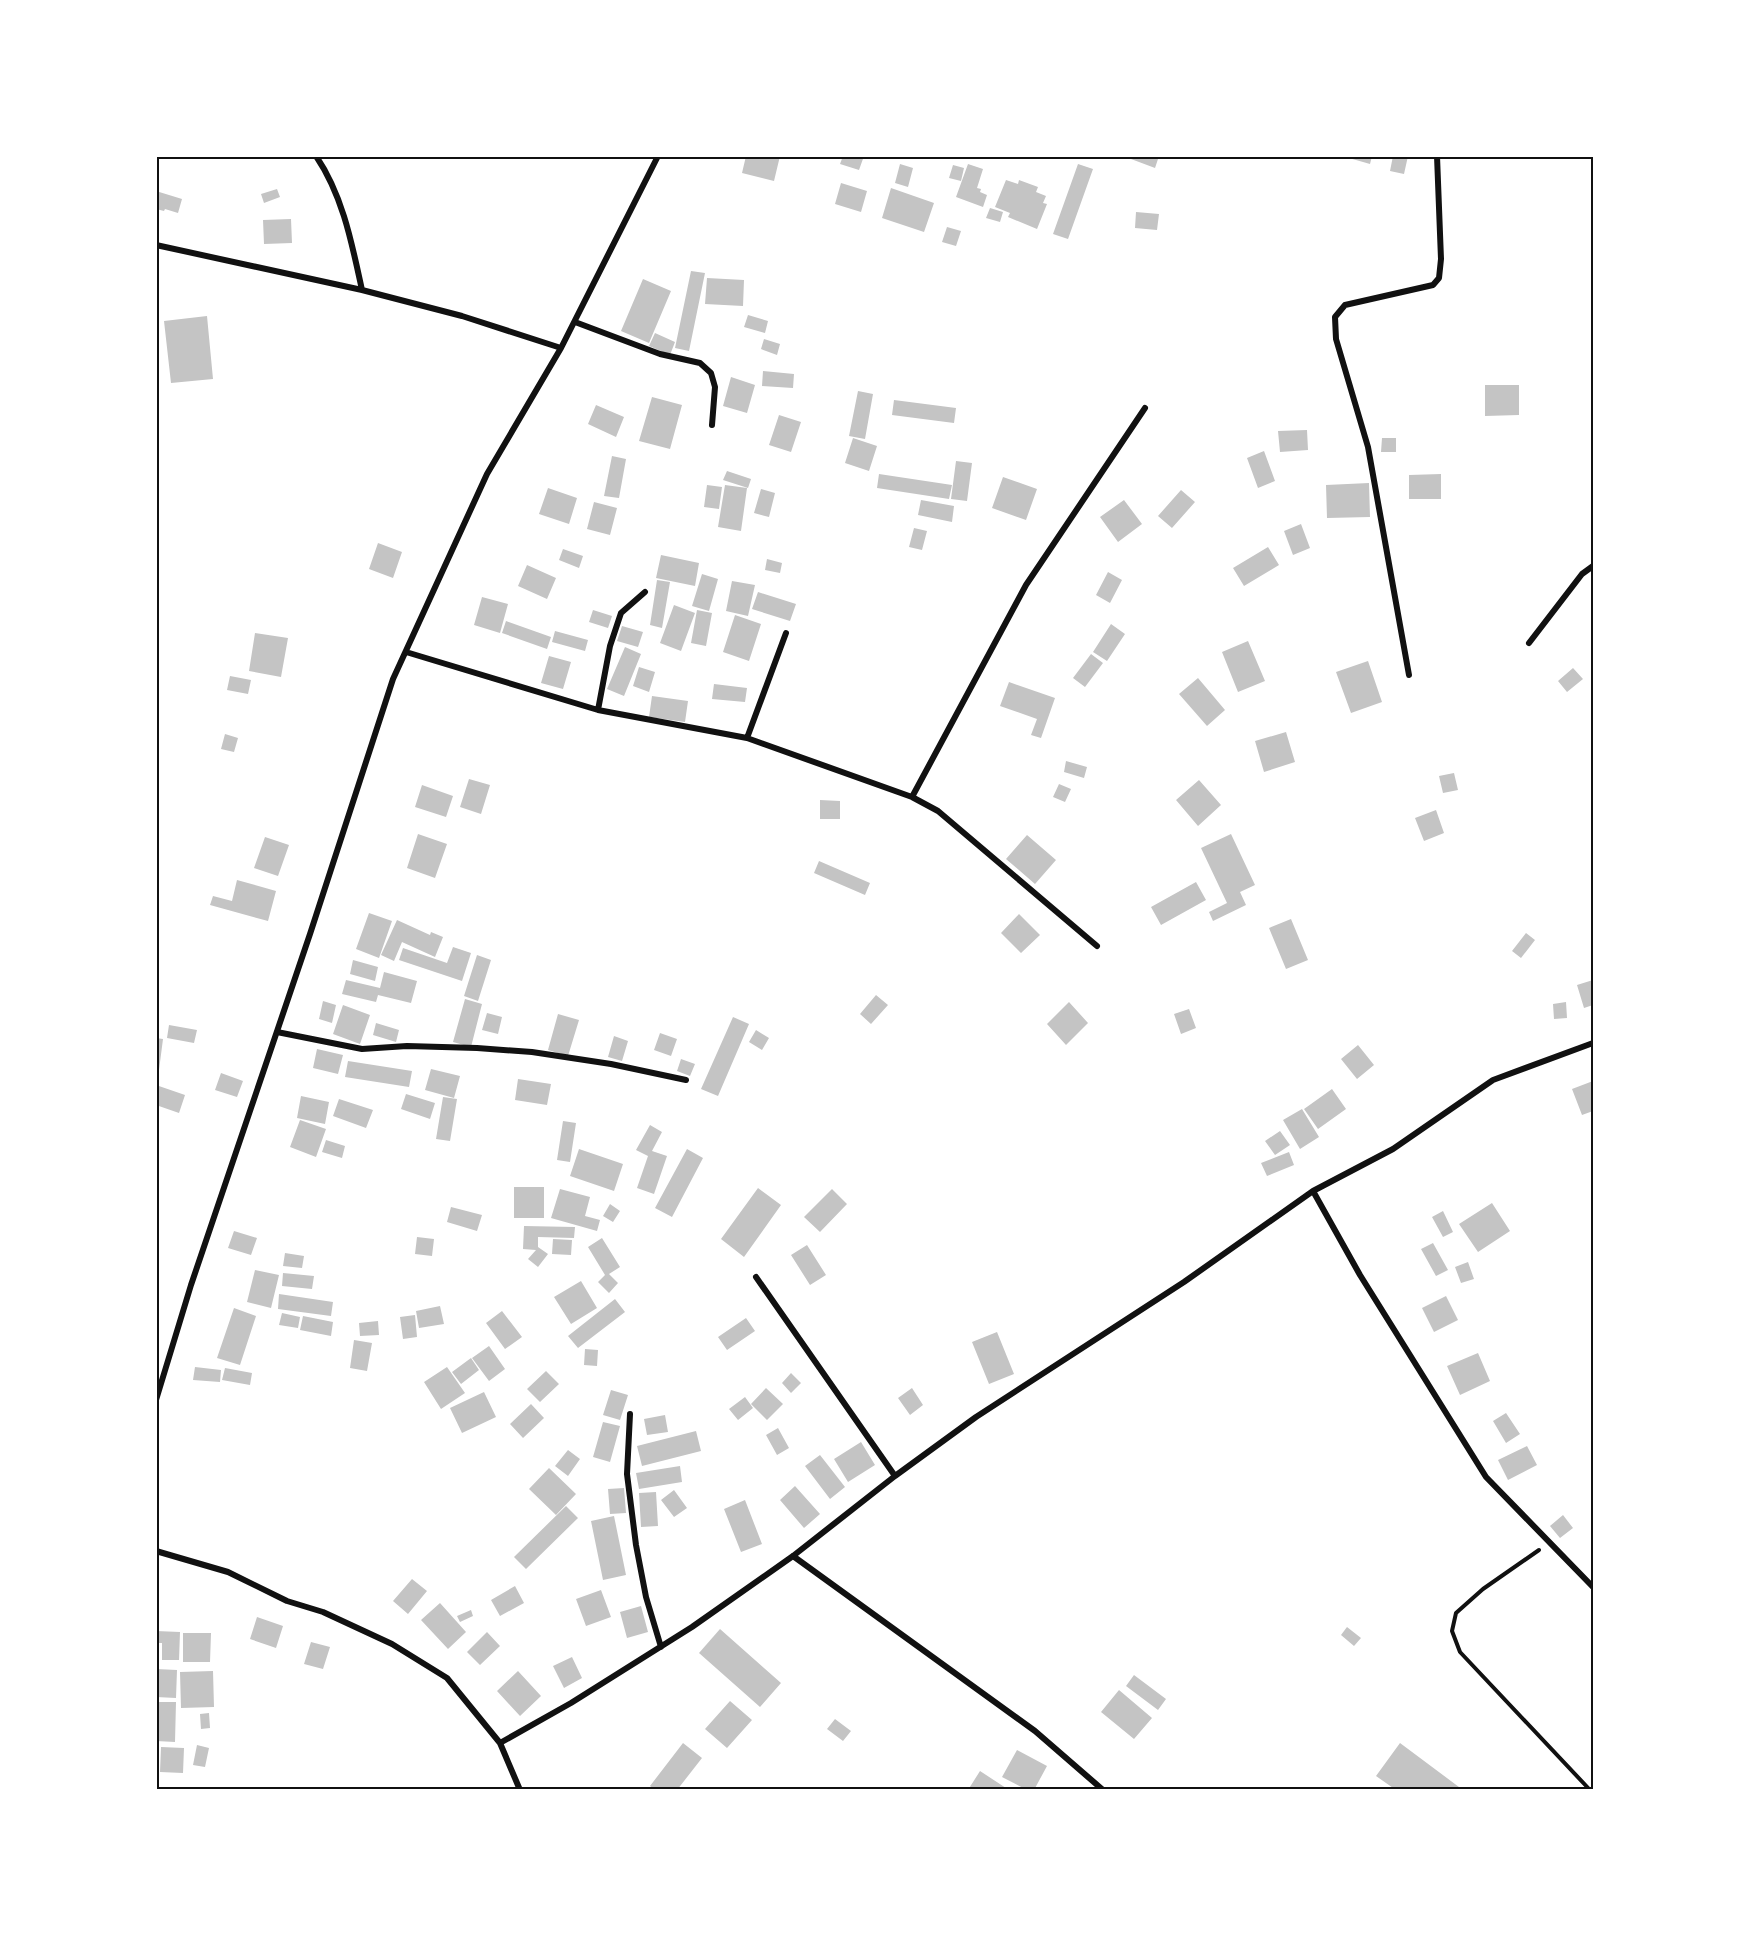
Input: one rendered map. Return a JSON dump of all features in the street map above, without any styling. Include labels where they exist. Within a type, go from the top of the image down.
[{"type":"street","points":[[316,156],[328,175],[348,227],[362,290]]},
{"type":"street","points":[[156,1400],[191,1285],[393,679],[487,474],[561,348],[658,156]]},
{"type":"street","points":[[1409,675],[1368,447],[1336,339],[1335,317],[1345,305],[1433,285],[1439,278],[1441,259],[1437,156]]},
{"type":"street","points":[[156,246],[362,290],[462,316],[561,348]]},
{"type":"street","points":[[574,322],[660,354],[700,363],[711,373],[715,387],[712,425]]},
{"type":"street","points":[[912,797],[1026,585],[1145,408]]},
{"type":"street","points":[[1529,643],[1582,574],[1593,566]]},
{"type":"street","points":[[598,710],[610,646],[621,613],[645,592]]},
{"type":"street","points":[[747,738],[786,633]]},
{"type":"street","points":[[406,652],[598,710],[747,738],[912,797],[938,811],[1097,946]]},
{"type":"street","points":[[277,1032],[362,1048],[407,1046],[532,1052],[611,1064],[686,1080]]},
{"type":"street","points":[[500,1743],[571,1703],[692,1628],[794,1556],[895,1476],[976,1417],[1184,1282],[1313,1191],[1393,1149],[1493,1080],[1593,1043]]},
{"type":"street","points":[[1313,1191],[1360,1275],[1486,1477],[1593,1587]]},
{"type":"street","points":[[756,1277],[895,1476]]},
{"type":"street","points":[[630,1414],[627,1474],[636,1545],[645,1597],[661,1647]]},
{"type":"street","points":[[156,1551],[228,1572],[286,1602],[323,1612],[409,1654],[447,1678],[500,1743],[520,1790]]},
{"type":"street","points":[[794,1556],[1035,1731],[1103,1790]]},
{"type":"path","points":[[1549,1542],[1483,1589],[1456,1613],[1452,1631],[1460,1652],[1590,1790]]},
{"type":"building","points":[[746,156],[780,156],[774,181],[742,173]]},
{"type":"building","points":[[843,156],[864,156],[859,170],[840,164]]},
{"type":"building","points":[[1123,156],[1159,156],[1155,168]]},
{"type":"building","points":[[1342,156],[1372,156],[1370,164]]},
{"type":"building","points":[[1393,156],[1408,156],[1404,174],[1390,171]]},
{"type":"building","points":[[900,164],[913,168],[908,187],[895,183]]},
{"type":"building","points":[[968,164],[983,169],[977,188],[987,195],[983,207],[956,197]]},
{"type":"building","points":[[1078,164],[1093,169],[1068,239],[1053,234]]},
{"type":"building","points":[[953,165],[964,168],[961,181],[949,178]]},
{"type":"building","points":[[1006,180],[1018,184],[1019,180],[1038,187],[1036,192],[1046,196],[1043,203],[1047,204],[1037,229],[1008,217],[1010,213],[995,207]]},
{"type":"building","points":[[841,183],[867,191],[861,212],[835,204]]},
{"type":"building","points":[[891,188],[934,203],[924,232],[882,218]]},
{"type":"building","points":[[277,189],[280,197],[264,203],[261,194]]},
{"type":"building","points":[[156,191],[182,199],[178,213],[156,209]]},
{"type":"building","points":[[990,208],[1003,212],[1000,222],[986,218]]},
{"type":"building","points":[[1136,212],[1159,214],[1157,230],[1135,228]]},
{"type":"building","points":[[291,219],[292,243],[264,244],[263,220]]},
{"type":"building","points":[[947,227],[961,231],[956,246],[942,242]]},
{"type":"building","points":[[691,271],[705,273],[689,351],[675,348]]},
{"type":"building","points":[[707,278],[744,280],[743,306],[705,304]]},
{"type":"building","points":[[643,279],[671,291],[649,343],[621,331]]},
{"type":"building","points":[[748,315],[768,321],[765,333],[744,327]]},
{"type":"building","points":[[207,316],[213,379],[171,383],[164,321]]},
{"type":"building","points":[[655,333],[675,342],[670,355],[649,346]]},
{"type":"building","points":[[764,339],[780,344],[777,355],[761,349]]},
{"type":"building","points":[[763,371],[794,374],[793,388],[762,386]]},
{"type":"building","points":[[731,377],[755,385],[747,413],[723,406]]},
{"type":"building","points":[[1485,385],[1519,385],[1519,415],[1485,416]]},
{"type":"building","points":[[858,391],[873,394],[865,439],[849,436]]},
{"type":"building","points":[[652,397],[682,405],[670,449],[639,441]]},
{"type":"building","points":[[894,400],[956,408],[954,423],[892,415]]},
{"type":"building","points":[[596,405],[624,417],[616,437],[588,424]]},
{"type":"building","points":[[779,415],[801,422],[791,452],[769,445]]},
{"type":"building","points":[[1307,430],[1308,450],[1280,452],[1278,431]]},
{"type":"building","points":[[853,438],[877,446],[869,471],[845,463]]},
{"type":"building","points":[[1382,438],[1396,438],[1396,452],[1381,452]]},
{"type":"building","points":[[1264,451],[1275,481],[1258,488],[1247,458]]},
{"type":"building","points":[[612,456],[626,459],[619,498],[604,496]]},
{"type":"building","points":[[956,461],[972,463],[967,501],[951,499]]},
{"type":"building","points":[[727,471],[751,479],[748,488],[723,480]]},
{"type":"building","points":[[879,474],[952,485],[949,499],[877,488]]},
{"type":"building","points":[[1441,474],[1441,499],[1409,499],[1409,475]]},
{"type":"building","points":[[1003,477],[1037,489],[1026,520],[992,508]]},
{"type":"building","points":[[1369,483],[1370,517],[1327,518],[1326,485]]},
{"type":"building","points":[[707,485],[722,487],[719,509],[704,507]]},
{"type":"building","points":[[725,485],[747,488],[741,531],[718,527]]},
{"type":"building","points":[[548,488],[577,498],[569,524],[539,514]]},
{"type":"building","points":[[761,489],[775,493],[769,517],[754,513]]},
{"type":"building","points":[[1181,490],[1195,502],[1172,528],[1158,516]]},
{"type":"building","points":[[921,500],[954,506],[952,522],[918,515]]},
{"type":"building","points":[[1124,500],[1142,524],[1118,542],[1100,517]]},
{"type":"building","points":[[594,502],[617,508],[610,535],[587,529]]},
{"type":"building","points":[[1301,524],[1310,548],[1293,555],[1284,531]]},
{"type":"building","points":[[914,528],[927,531],[922,550],[909,547]]},
{"type":"building","points":[[378,543],[402,552],[393,578],[369,569]]},
{"type":"building","points":[[1268,547],[1279,565],[1244,586],[1233,568]]},
{"type":"building","points":[[563,549],[583,556],[579,568],[559,560]]},
{"type":"building","points":[[661,555],[699,563],[695,586],[656,578]]},
{"type":"building","points":[[767,559],[782,563],[780,573],[765,570]]},
{"type":"building","points":[[527,565],[556,578],[547,599],[518,586]]},
{"type":"building","points":[[1108,572],[1122,580],[1110,603],[1096,595]]},
{"type":"building","points":[[702,574],[718,579],[709,611],[692,606]]},
{"type":"building","points":[[657,580],[670,582],[662,628],[650,625]]},
{"type":"building","points":[[732,581],[755,585],[748,616],[726,611]]},
{"type":"building","points":[[758,592],[796,604],[790,621],[752,609]]},
{"type":"building","points":[[482,597],[508,604],[500,633],[474,625]]},
{"type":"building","points":[[674,605],[695,613],[681,651],[660,643]]},
{"type":"building","points":[[593,610],[612,616],[608,628],[589,622]]},
{"type":"building","points":[[697,610],[712,613],[706,646],[691,643]]},
{"type":"building","points":[[735,615],[761,624],[749,661],[723,652]]},
{"type":"building","points":[[506,621],[551,637],[547,649],[502,633]]},
{"type":"building","points":[[1111,624],[1125,634],[1107,661],[1093,652]]},
{"type":"building","points":[[622,626],[643,632],[638,647],[617,641]]},
{"type":"building","points":[[555,631],[588,640],[585,651],[552,642]]},
{"type":"building","points":[[255,633],[288,638],[281,677],[249,671]]},
{"type":"building","points":[[1248,641],[1265,681],[1238,692],[1222,652]]},
{"type":"building","points":[[625,647],[641,654],[624,696],[607,689]]},
{"type":"building","points":[[1091,654],[1103,663],[1085,687],[1073,678]]},
{"type":"building","points":[[549,656],[571,662],[563,689],[541,683]]},
{"type":"building","points":[[1368,661],[1382,702],[1351,713],[1336,672]]},
{"type":"building","points":[[639,667],[655,672],[649,692],[633,686]]},
{"type":"building","points":[[1573,668],[1583,679],[1567,692],[1558,681]]},
{"type":"building","points":[[230,676],[251,680],[248,694],[227,690]]},
{"type":"building","points":[[1198,678],[1225,710],[1207,726],[1179,694]]},
{"type":"building","points":[[1009,682],[1055,698],[1041,738],[1031,735],[1037,719],[1000,706]]},
{"type":"building","points":[[714,684],[747,688],[745,702],[712,699]]},
{"type":"building","points":[[652,696],[688,701],[685,722],[649,717]]},
{"type":"building","points":[[1286,732],[1295,762],[1264,772],[1255,741]]},
{"type":"building","points":[[225,734],[238,738],[234,752],[221,749]]},
{"type":"building","points":[[1066,761],[1087,767],[1084,778],[1064,772]]},
{"type":"building","points":[[1454,773],[1458,790],[1443,793],[1439,776]]},
{"type":"building","points":[[469,779],[490,785],[481,814],[460,807]]},
{"type":"building","points":[[1199,780],[1221,805],[1198,826],[1176,800]]},
{"type":"building","points":[[1059,784],[1071,789],[1065,802],[1053,797]]},
{"type":"building","points":[[422,785],[453,796],[446,817],[415,807]]},
{"type":"building","points":[[820,800],[840,801],[840,819],[820,819]]},
{"type":"building","points":[[1436,810],[1444,833],[1424,841],[1415,818]]},
{"type":"building","points":[[418,834],[447,844],[435,878],[407,868]]},
{"type":"building","points":[[1231,834],[1255,885],[1240,892],[1246,905],[1213,921],[1209,912],[1227,903],[1201,848]]},
{"type":"building","points":[[1027,835],[1056,860],[1035,884],[1006,859]]},
{"type":"building","points":[[265,837],[289,845],[278,876],[254,868]]},
{"type":"building","points":[[819,861],[870,883],[865,895],[814,873]]},
{"type":"building","points":[[237,880],[276,891],[268,921],[210,905],[213,896],[232,901]]},
{"type":"building","points":[[1196,882],[1206,900],[1161,925],[1151,907]]},
{"type":"building","points":[[369,913],[392,921],[379,958],[356,949]]},
{"type":"building","points":[[1019,914],[1040,935],[1021,953],[1001,933]]},
{"type":"building","points":[[1291,919],[1308,960],[1286,969],[1269,928]]},
{"type":"building","points":[[397,920],[430,935],[431,932],[443,937],[435,957],[402,942],[394,961],[381,955]]},
{"type":"building","points":[[1526,933],[1535,940],[1521,958],[1512,951]]},
{"type":"building","points":[[453,947],[471,953],[462,981],[399,960],[403,948],[447,963]]},
{"type":"building","points":[[477,955],[491,960],[478,1001],[464,996]]},
{"type":"building","points":[[353,960],[378,967],[375,981],[350,974]]},
{"type":"building","points":[[384,972],[417,981],[411,1003],[378,995],[376,1002],[342,994],[346,980],[380,988]]},
{"type":"building","points":[[1593,980],[1593,1005],[1584,1008],[1577,985]]},
{"type":"building","points":[[876,995],[888,1005],[871,1024],[860,1014]]},
{"type":"building","points":[[465,999],[482,1004],[471,1047],[453,1042]]},
{"type":"building","points":[[323,1001],[336,1005],[332,1023],[319,1019]]},
{"type":"building","points":[[1069,1002],[1088,1023],[1066,1045],[1047,1024]]},
{"type":"building","points":[[1566,1002],[1567,1018],[1554,1019],[1553,1004]]},
{"type":"building","points":[[343,1005],[370,1015],[360,1044],[333,1034]]},
{"type":"building","points":[[1189,1009],[1196,1028],[1181,1034],[1174,1014]]},
{"type":"building","points":[[487,1013],[502,1017],[498,1034],[482,1030]]},
{"type":"building","points":[[558,1014],[579,1020],[568,1056],[548,1050]]},
{"type":"building","points":[[733,1017],[749,1024],[718,1096],[701,1089]]},
{"type":"building","points":[[376,1023],[399,1030],[396,1042],[373,1035]]},
{"type":"building","points":[[169,1025],[197,1030],[194,1043],[167,1038]]},
{"type":"building","points":[[756,1030],[769,1038],[762,1050],[749,1042]]},
{"type":"building","points":[[660,1033],[677,1039],[671,1056],[654,1050]]},
{"type":"building","points":[[614,1036],[628,1041],[622,1061],[608,1057]]},
{"type":"building","points":[[156,1038],[163,1039],[159,1070],[156,1070]]},
{"type":"building","points":[[1358,1045],[1374,1065],[1357,1079],[1341,1059]]},
{"type":"building","points":[[317,1049],[343,1055],[338,1074],[313,1068]]},
{"type":"building","points":[[681,1059],[695,1064],[690,1076],[677,1071]]},
{"type":"building","points":[[348,1061],[412,1071],[409,1087],[345,1077]]},
{"type":"building","points":[[431,1069],[460,1076],[454,1098],[425,1090]]},
{"type":"building","points":[[221,1073],[243,1081],[237,1097],[215,1090]]},
{"type":"building","points":[[518,1079],[551,1084],[547,1105],[515,1100]]},
{"type":"building","points":[[1593,1081],[1593,1111],[1582,1115],[1572,1089]]},
{"type":"building","points":[[156,1085],[185,1095],[179,1113],[156,1105]]},
{"type":"building","points":[[1332,1089],[1346,1109],[1318,1129],[1304,1109]]},
{"type":"building","points":[[406,1094],[435,1103],[430,1119],[401,1109]]},
{"type":"building","points":[[301,1096],[329,1102],[325,1124],[297,1118]]},
{"type":"building","points":[[443,1097],[457,1099],[450,1141],[436,1139]]},
{"type":"building","points":[[339,1099],[373,1110],[366,1128],[333,1116]]},
{"type":"building","points":[[1302,1109],[1319,1137],[1300,1149],[1283,1120]]},
{"type":"building","points":[[300,1120],[326,1129],[316,1157],[290,1147]]},
{"type":"building","points":[[563,1121],[576,1123],[570,1162],[557,1160]]},
{"type":"building","points":[[650,1125],[662,1132],[652,1151],[667,1156],[654,1194],[637,1188],[648,1156],[636,1150]]},
{"type":"building","points":[[1280,1131],[1290,1145],[1275,1155],[1265,1141]]},
{"type":"building","points":[[326,1140],[345,1146],[342,1158],[322,1152]]},
{"type":"building","points":[[579,1149],[623,1164],[614,1191],[570,1176]]},
{"type":"building","points":[[687,1149],[703,1158],[672,1217],[655,1208]]},
{"type":"building","points":[[1289,1152],[1294,1165],[1267,1176],[1261,1163]]},
{"type":"building","points":[[514,1187],[544,1187],[544,1218],[514,1218]]},
{"type":"building","points":[[758,1188],[781,1205],[744,1257],[721,1239]]},
{"type":"building","points":[[560,1189],[590,1197],[585,1216],[600,1220],[597,1231],[551,1218]]},
{"type":"building","points":[[832,1189],[847,1204],[820,1232],[804,1217]]},
{"type":"building","points":[[1492,1203],[1510,1231],[1478,1252],[1459,1224]]},
{"type":"building","points":[[610,1204],[620,1211],[613,1222],[603,1216]]},
{"type":"building","points":[[451,1207],[482,1215],[477,1231],[447,1222]]},
{"type":"building","points":[[1443,1211],[1453,1232],[1443,1237],[1432,1217]]},
{"type":"building","points":[[524,1226],[575,1227],[574,1238],[538,1237],[538,1247],[548,1254],[538,1267],[528,1259],[536,1250],[523,1249]]},
{"type":"building","points":[[234,1231],[257,1238],[251,1255],[228,1248]]},
{"type":"building","points":[[417,1237],[434,1239],[432,1256],[415,1254]]},
{"type":"building","points":[[602,1238],[620,1267],[609,1274],[618,1283],[609,1293],[598,1282],[605,1275],[588,1247]]},
{"type":"building","points":[[553,1239],[572,1240],[571,1255],[552,1254]]},
{"type":"building","points":[[1433,1243],[1448,1270],[1436,1276],[1421,1249]]},
{"type":"building","points":[[807,1245],[826,1275],[810,1285],[791,1255]]},
{"type":"building","points":[[285,1253],[304,1256],[302,1268],[283,1266]]},
{"type":"building","points":[[1468,1262],[1474,1279],[1461,1283],[1455,1267]]},
{"type":"building","points":[[255,1270],[279,1275],[271,1308],[247,1302]]},
{"type":"building","points":[[283,1273],[314,1276],[312,1289],[282,1286]]},
{"type":"building","points":[[581,1281],[597,1308],[571,1324],[554,1297]]},
{"type":"building","points":[[279,1294],[333,1302],[331,1316],[278,1309]]},
{"type":"building","points":[[1446,1296],[1458,1320],[1434,1332],[1422,1308]]},
{"type":"building","points":[[615,1299],[625,1312],[578,1348],[568,1336]]},
{"type":"building","points":[[440,1306],[444,1324],[419,1328],[416,1311]]},
{"type":"building","points":[[234,1308],[256,1316],[240,1365],[217,1358]]},
{"type":"building","points":[[502,1311],[522,1337],[505,1349],[486,1323]]},
{"type":"building","points":[[282,1313],[300,1317],[298,1328],[279,1325]]},
{"type":"building","points":[[415,1315],[417,1337],[403,1339],[400,1317]]},
{"type":"building","points":[[303,1316],[333,1322],[331,1336],[300,1330]]},
{"type":"building","points":[[746,1318],[755,1331],[727,1350],[718,1337]]},
{"type":"building","points":[[378,1321],[379,1335],[360,1336],[359,1323]]},
{"type":"building","points":[[997,1332],[1014,1374],[989,1384],[972,1342]]},
{"type":"building","points":[[354,1340],[372,1343],[367,1371],[350,1368]]},
{"type":"building","points":[[489,1346],[505,1369],[489,1381],[472,1358]]},
{"type":"building","points":[[585,1349],[598,1350],[597,1366],[584,1365]]},
{"type":"building","points":[[1478,1353],[1490,1381],[1460,1395],[1447,1366]]},
{"type":"building","points":[[471,1358],[479,1370],[461,1384],[452,1372]]},
{"type":"building","points":[[195,1367],[221,1370],[220,1382],[193,1380]]},
{"type":"building","points":[[447,1367],[465,1393],[441,1409],[424,1382]]},
{"type":"building","points":[[225,1368],[252,1373],[250,1385],[222,1380]]},
{"type":"building","points":[[546,1371],[559,1384],[540,1402],[527,1389]]},
{"type":"building","points":[[791,1373],[801,1383],[791,1393],[782,1383]]},
{"type":"building","points":[[766,1388],[783,1404],[767,1420],[751,1404]]},
{"type":"building","points":[[912,1388],[923,1405],[910,1415],[898,1398]]},
{"type":"building","points":[[611,1390],[628,1395],[620,1420],[603,1415]]},
{"type":"building","points":[[484,1392],[496,1417],[462,1433],[450,1408]]},
{"type":"building","points":[[745,1397],[753,1408],[738,1420],[729,1409]]},
{"type":"building","points":[[531,1404],[544,1418],[523,1438],[510,1424]]},
{"type":"building","points":[[1506,1413],[1520,1434],[1506,1443],[1493,1421]]},
{"type":"building","points":[[665,1415],[668,1432],[647,1435],[644,1419]]},
{"type":"building","points":[[603,1422],[620,1426],[610,1462],[593,1457]]},
{"type":"building","points":[[778,1428],[789,1448],[777,1455],[766,1435]]},
{"type":"building","points":[[696,1431],[701,1451],[642,1466],[637,1446]]},
{"type":"building","points":[[861,1442],[875,1465],[848,1482],[834,1459]]},
{"type":"building","points":[[1527,1446],[1537,1465],[1508,1480],[1498,1460]]},
{"type":"building","points":[[568,1450],[580,1459],[568,1476],[555,1466]]},
{"type":"building","points":[[820,1455],[845,1487],[830,1499],[805,1466]]},
{"type":"building","points":[[680,1466],[682,1482],[639,1489],[636,1473]]},
{"type":"building","points":[[549,1468],[576,1494],[556,1515],[529,1489]]},
{"type":"building","points":[[795,1486],[820,1514],[804,1528],[780,1500]]},
{"type":"building","points":[[624,1488],[626,1513],[610,1514],[608,1489]]},
{"type":"building","points":[[674,1490],[687,1508],[674,1517],[661,1500]]},
{"type":"building","points":[[656,1492],[658,1526],[641,1527],[639,1493]]},
{"type":"building","points":[[745,1500],[762,1544],[741,1552],[724,1509]]},
{"type":"building","points":[[566,1506],[578,1518],[526,1569],[514,1557]]},
{"type":"building","points":[[1563,1515],[1573,1528],[1560,1538],[1550,1526]]},
{"type":"building","points":[[614,1516],[626,1575],[603,1580],[591,1521]]},
{"type":"building","points":[[412,1579],[427,1591],[408,1614],[393,1601]]},
{"type":"building","points":[[515,1586],[524,1603],[500,1616],[491,1600]]},
{"type":"building","points":[[601,1590],[611,1617],[586,1626],[576,1599]]},
{"type":"building","points":[[440,1603],[466,1632],[448,1649],[421,1620]]},
{"type":"building","points":[[641,1606],[648,1632],[627,1638],[620,1612]]},
{"type":"building","points":[[471,1610],[473,1616],[460,1622],[457,1616]]},
{"type":"building","points":[[257,1617],[283,1626],[276,1648],[250,1639]]},
{"type":"building","points":[[1347,1627],[1361,1638],[1354,1646],[1341,1635]]},
{"type":"building","points":[[720,1629],[781,1683],[760,1707],[699,1653]]},
{"type":"building","points":[[156,1631],[180,1632],[179,1660],[162,1660],[162,1643],[156,1643]]},
{"type":"building","points":[[487,1632],[500,1646],[480,1665],[467,1652]]},
{"type":"building","points":[[183,1633],[211,1633],[210,1662],[183,1662]]},
{"type":"building","points":[[311,1642],[330,1647],[323,1669],[304,1664]]},
{"type":"building","points":[[572,1657],[582,1678],[564,1688],[553,1666]]},
{"type":"building","points":[[156,1669],[177,1670],[176,1698],[156,1697]]},
{"type":"building","points":[[213,1671],[214,1707],[181,1708],[180,1672]]},
{"type":"building","points":[[518,1671],[541,1696],[520,1716],[497,1691]]},
{"type":"building","points":[[1134,1675],[1166,1699],[1158,1710],[1126,1686]]},
{"type":"building","points":[[1119,1690],[1152,1718],[1134,1739],[1101,1712]]},
{"type":"building","points":[[730,1701],[752,1720],[727,1748],[705,1729]]},
{"type":"building","points":[[156,1702],[176,1702],[175,1742],[156,1741]]},
{"type":"building","points":[[209,1713],[210,1728],[201,1729],[200,1714]]},
{"type":"building","points":[[835,1719],[851,1731],[843,1741],[827,1729]]},
{"type":"building","points":[[683,1743],[702,1758],[677,1790],[655,1790],[650,1786]]},
{"type":"building","points":[[1400,1743],[1463,1790],[1396,1790],[1376,1776]]},
{"type":"building","points":[[197,1745],[209,1748],[205,1767],[193,1765]]},
{"type":"building","points":[[161,1747],[184,1748],[183,1773],[160,1772]]},
{"type":"building","points":[[1017,1750],[1047,1766],[1034,1790],[1027,1790],[1002,1777]]},
{"type":"building","points":[[980,1771],[1009,1790],[968,1790]]}]
